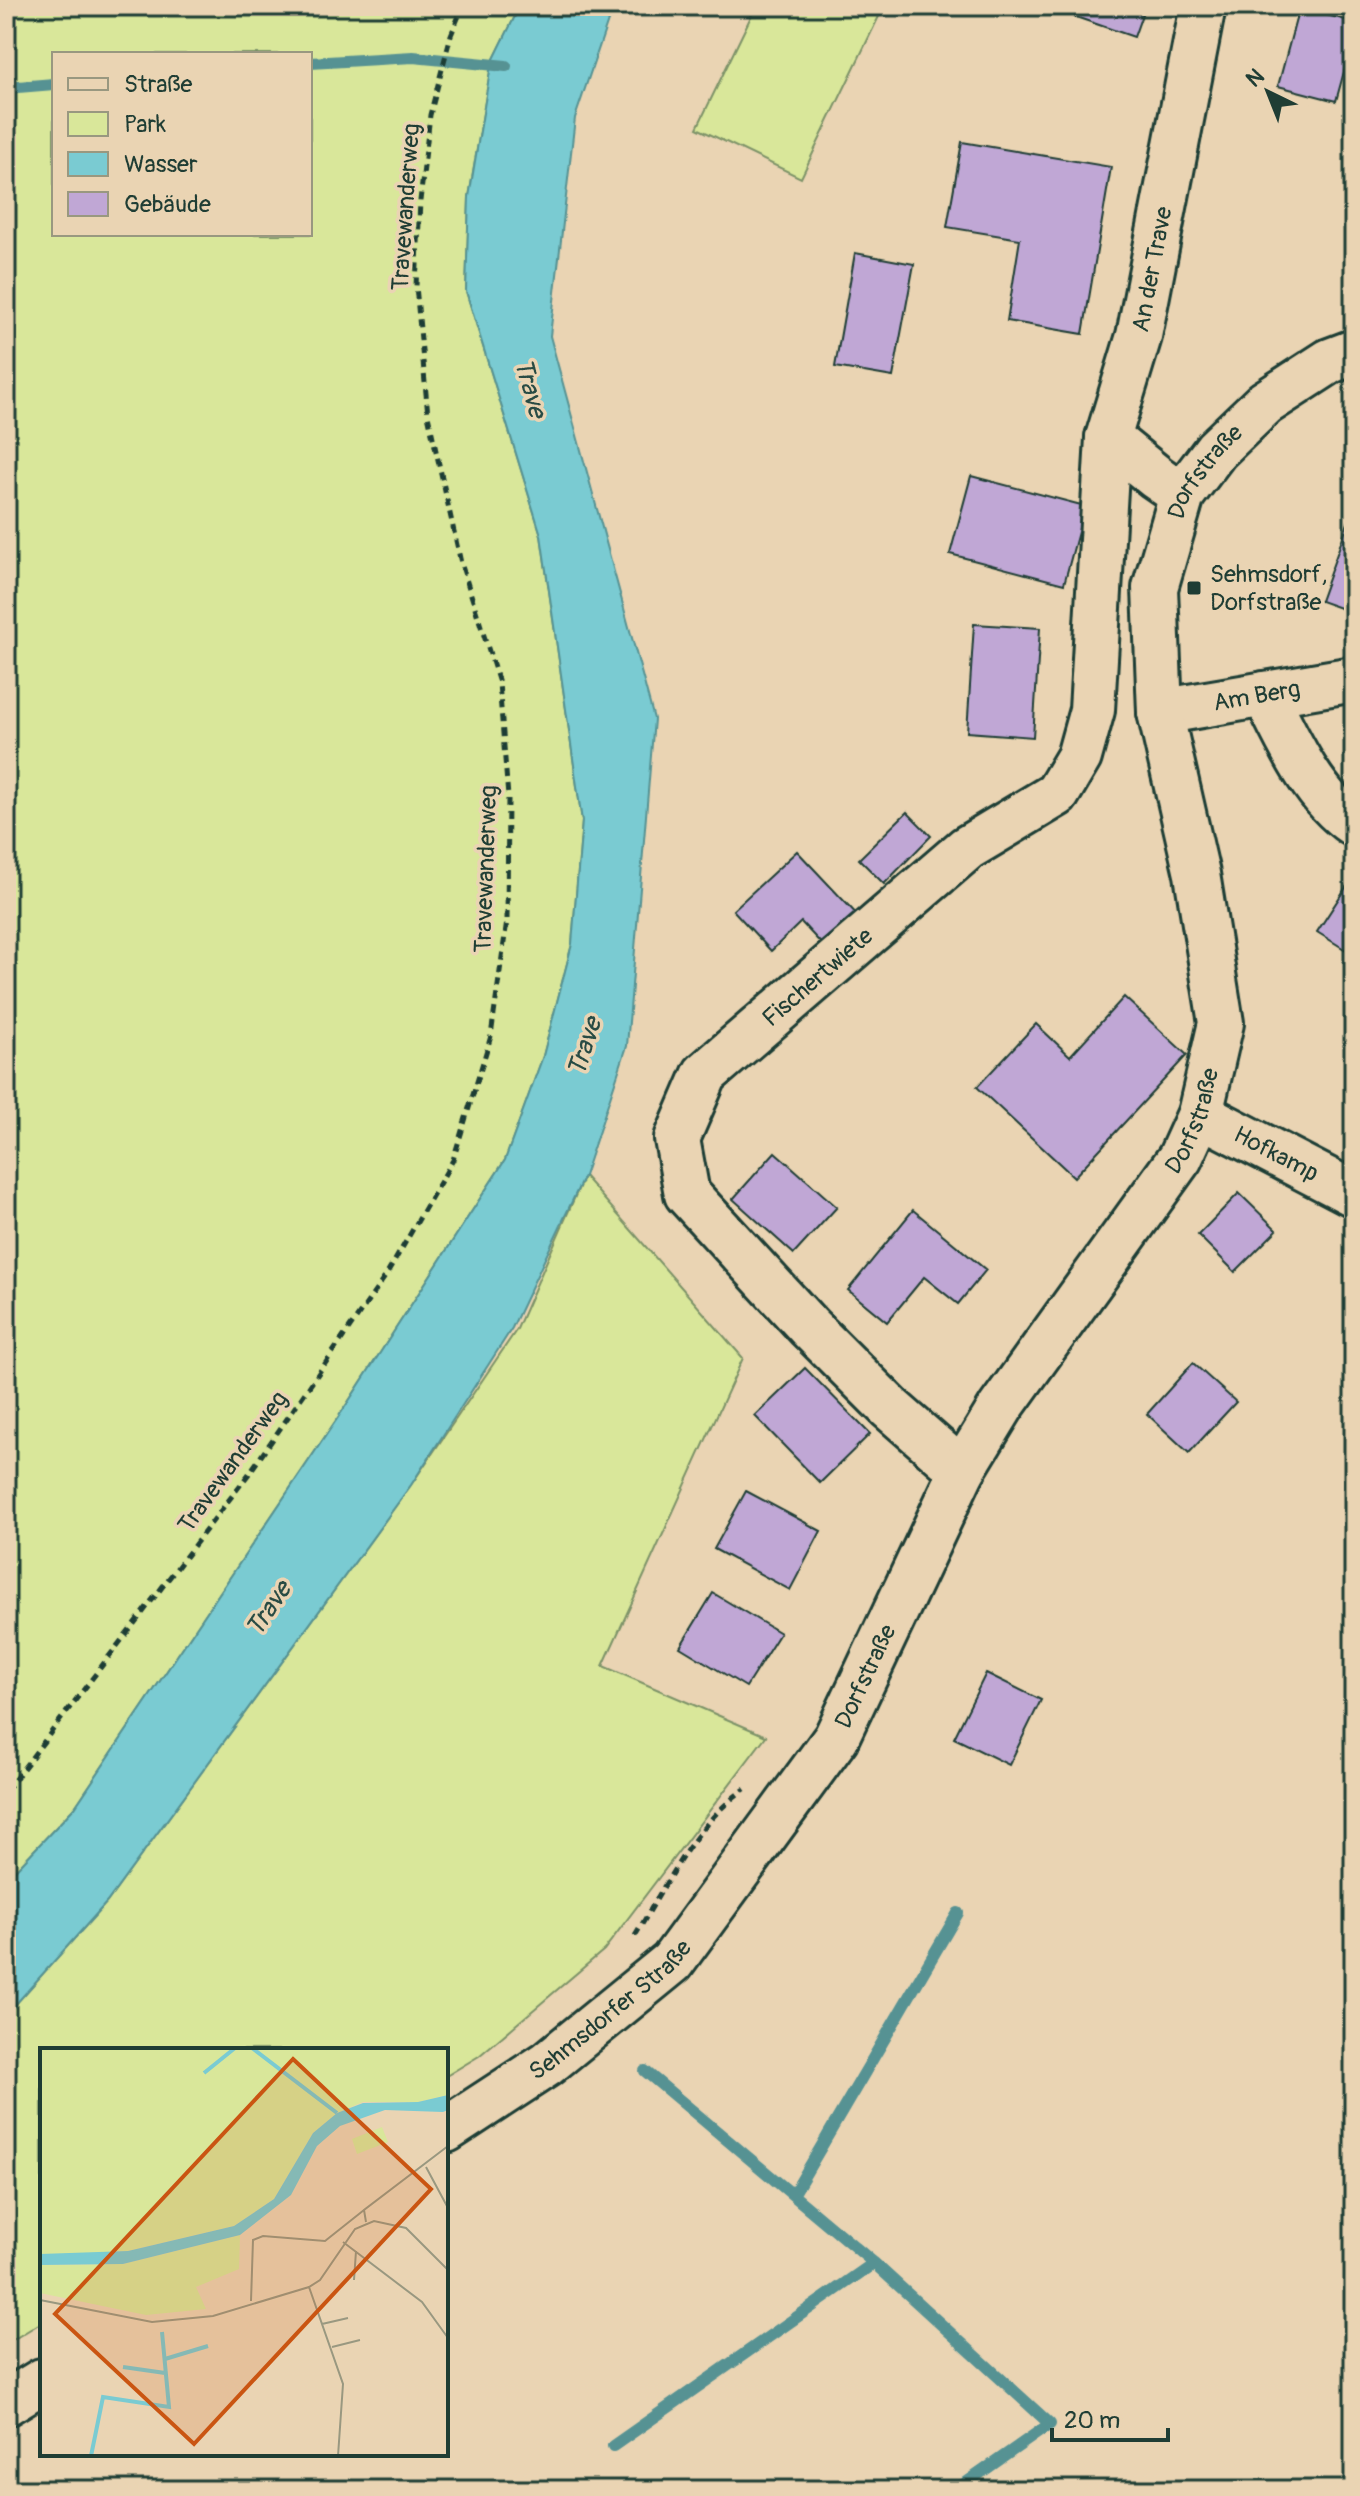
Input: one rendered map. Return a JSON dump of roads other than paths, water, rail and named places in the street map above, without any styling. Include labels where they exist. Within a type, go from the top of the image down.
[{"type":"street","name":"An der Trave","points":[[1108,438],[1139,336],[1203,6]]},
{"type":"street","name":"Dorfstraße","points":[[748,1860],[836,1738],[962,1471],[1001,1407],[1180,1158],[1200,1114],[1221,1023],[1197,874],[1160,712],[1155,588],[1182,495],[1216,450],[1265,403],[1330,361],[1354,352]]},
{"type":"street","points":[[1108,438],[1182,495]]},
{"type":"street","name":"Fischertwiete","points":[[962,1471],[870,1388],[809,1327],[687,1194],[677,1139],[705,1074],[967,848],[1057,794],[1079,757],[1092,710],[1108,438]]},
{"type":"street","name":"Am Berg","points":[[1160,712],[1354,679]]},
{"type":"street","points":[[1265,694],[1301,765],[1343,816],[1354,824]]},
{"type":"street","name":"Hofkamp","points":[[1200,1114],[1354,1194]]},
{"type":"street","name":"Sehmsdorfer Straße","points":[[448,2129],[547,2064],[672,1962],[748,1860]]},
{"type":"street","points":[[6,2403],[40,2382]]},
{"type":"water","name":"Trave","points":[[520,6],[613,6],[575,118],[550,336],[654,719],[627,1046],[584,1176],[512,1328],[411,1485],[107,1902],[6,2015],[6,1880],[75,1807],[343,1410],[505,1160],[543,1056],[572,944],[582,821],[541,535],[466,291],[469,197],[491,65]]},
{"type":"waterway","points":[[312,63],[413,57],[506,66]]},
{"type":"waterway","points":[[6,88],[52,84]]},
{"type":"waterway","points":[[793,2195],[958,1913]]},
{"type":"waterway","points":[[645,2071],[874,2263],[1050,2424],[956,2490]]},
{"type":"waterway","points":[[613,2446],[874,2263]]},
{"type":"place","name":"Sehmsdorf, Dorfstraße","points":[[1194,588]]}]
